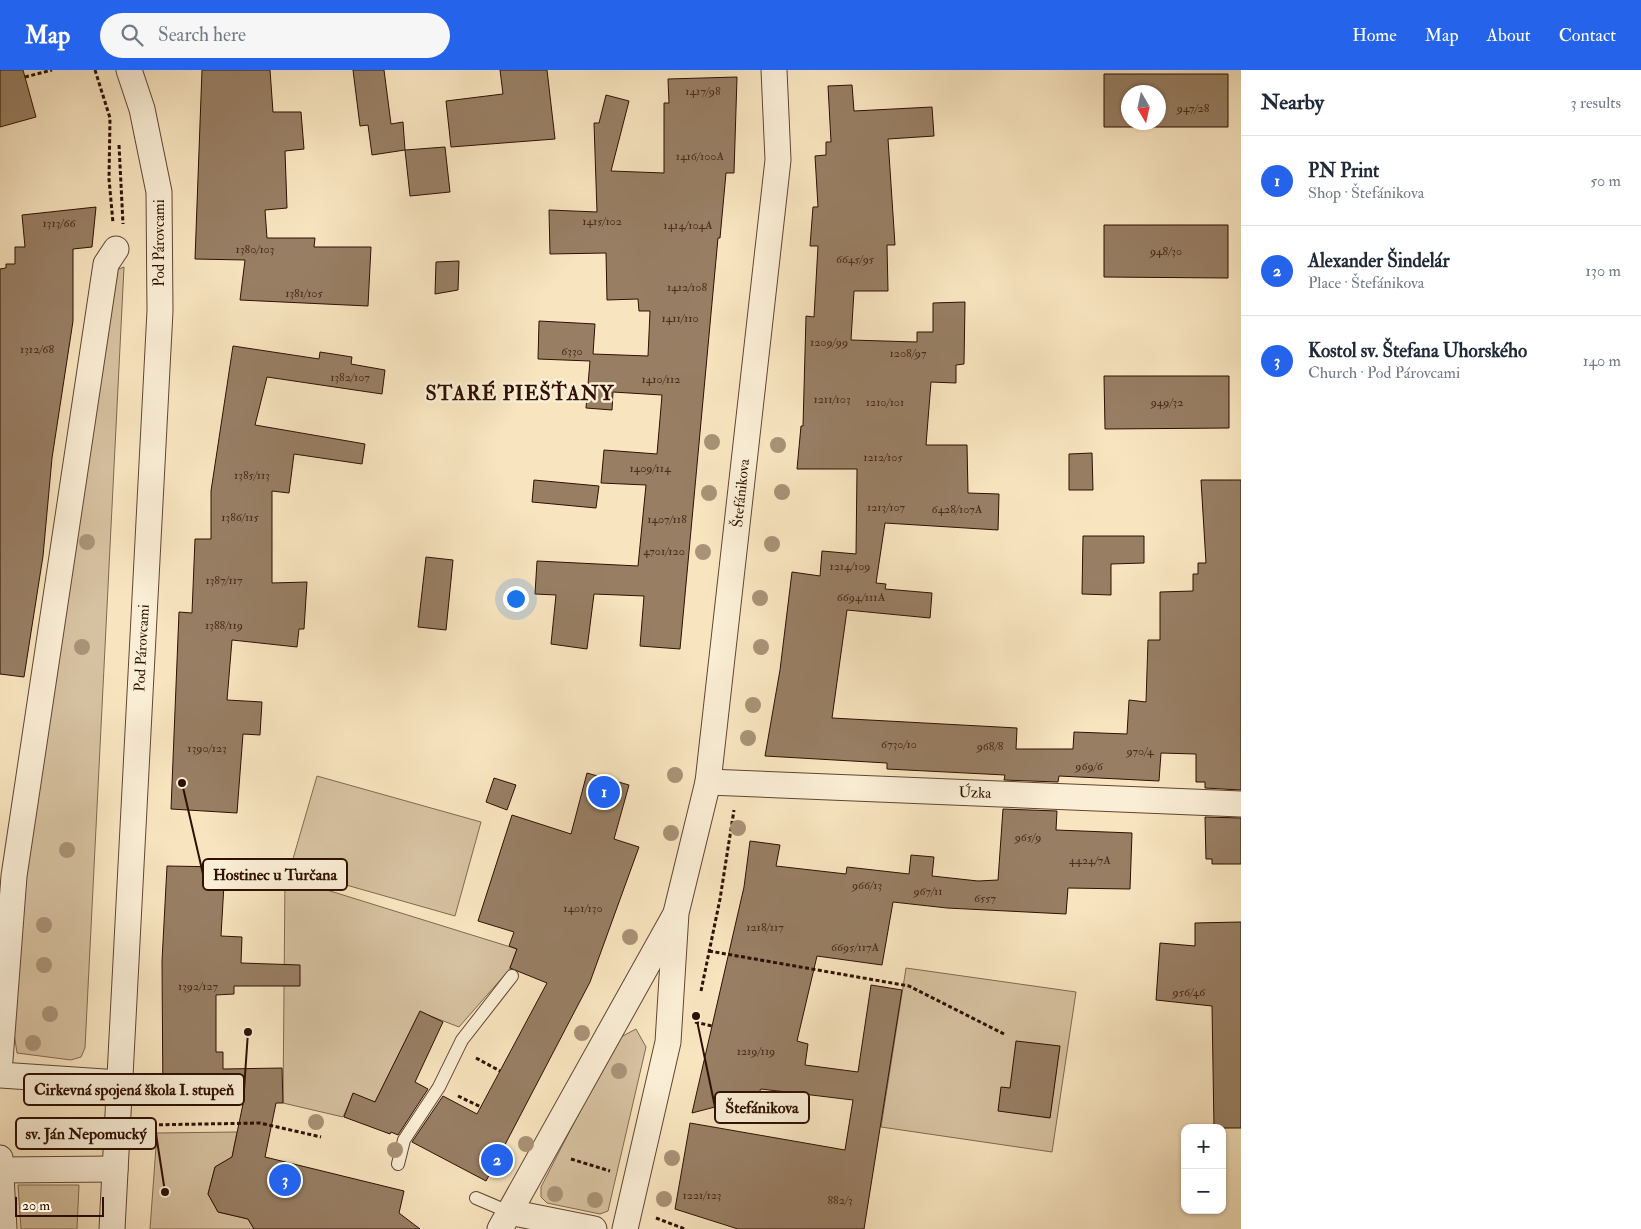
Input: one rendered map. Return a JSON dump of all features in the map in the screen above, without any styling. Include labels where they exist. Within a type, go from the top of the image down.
[{"type":"street","name":"Pod Párovcami","points":[[112,1229],[160,311],[159,192],[142,109],[129,70]]},
{"type":"street","name":"Štefánikova","points":[[625,1229],[668,1042],[676,913],[708,782],[778,160],[774,70]]},
{"type":"street","points":[[0,1060],[14,876],[106,264],[116,249]]},
{"type":"street","name":"Úzka","points":[[708,782],[1241,804]]},
{"type":"street","name":"Štefánikova","points":[[504,1220],[676,913]]},
{"type":"street","points":[[0,1076],[119,1083]]},
{"type":"street","points":[[0,1158],[4,1229]]},
{"type":"street","points":[[0,1170],[115,1168]]},
{"type":"street","points":[[504,1220],[594,1229]]},
{"type":"lane","points":[[398,1164],[404,1140],[439,1087],[462,1040],[512,976]]},
{"type":"lane","points":[[476,1198],[504,1220]]},
{"type":"path","points":[[25,77],[52,70]]},
{"type":"path","points":[[95,70],[110,118],[109,179],[116,249]]},
{"type":"path","points":[[116,249],[123,226],[119,142]]},
{"type":"path","points":[[700,997],[734,806]]},
{"type":"path","points":[[709,951],[908,986],[1004,1034]]},
{"type":"path","points":[[693,1032],[696,1016]]},
{"type":"path","points":[[695,1022],[712,1026]]},
{"type":"path","points":[[146,1125],[260,1123],[321,1138]]},
{"type":"path","points":[[562,1156],[613,1172]]},
{"type":"path","points":[[652,1211],[657,1219],[685,1229]]},
{"type":"shaded area","points":[[124,267],[85,1048],[81,1057],[71,1060],[17,1053],[14,1033],[22,874],[116,270]]},
{"type":"shaded area","points":[[317,776],[481,822],[455,916],[290,869]]},
{"type":"shaded area","points":[[285,877],[517,949],[509,970],[459,1027],[420,1012],[375,1102],[353,1094],[343,1117],[283,1103]]},
{"type":"shaded area","points":[[906,968],[1076,992],[1052,1152],[881,1127]]},
{"type":"shaded area","points":[[636,1029],[646,1047],[608,1211],[600,1214],[547,1203],[541,1197],[541,1187],[617,1039]]},
{"type":"shaded area","points":[[237,1132],[232,1157],[215,1167],[208,1194],[218,1212],[248,1219],[254,1229],[150,1229],[157,1133]]},
{"type":"shaded area","points":[[18,1185],[79,1185],[77,1229],[21,1229]]},
{"type":"building","points":[[0,70],[23,70],[36,117],[0,127]]},
{"type":"building","points":[[202,70],[270,70],[273,112],[301,112],[304,149],[285,151],[287,208],[265,210],[267,238],[315,238],[314,247],[371,247],[368,306],[240,300],[245,260],[195,259]]},
{"type":"building","points":[[353,70],[384,70],[391,124],[403,122],[405,150],[372,155],[368,125],[360,126]]},
{"type":"building","points":[[500,70],[547,70],[555,139],[451,147],[446,101],[503,94]]},
{"type":"building","points":[[1104,74],[1228,74],[1228,127],[1166,127],[1166,85],[1121,85],[1121,127],[1104,127]]},
{"type":"building","points":[[737,77],[734,173],[726,173],[720,238],[718,238],[680,649],[640,646],[644,596],[594,594],[587,649],[551,644],[556,595],[535,594],[537,561],[638,566],[646,485],[601,483],[604,450],[657,454],[662,395],[613,392],[612,410],[586,408],[590,361],[538,359],[539,321],[595,324],[593,354],[648,356],[650,311],[639,311],[638,299],[607,300],[606,253],[550,254],[549,210],[597,212],[594,123],[599,123],[606,95],[629,101],[611,171],[664,173],[664,103],[669,103],[668,79]]},
{"type":"building","points":[[852,85],[854,111],[932,107],[934,136],[888,139],[895,245],[887,245],[888,291],[854,291],[851,340],[917,342],[917,332],[933,332],[933,303],[965,302],[964,364],[956,365],[956,383],[931,382],[926,445],[967,445],[968,493],[999,494],[998,530],[885,523],[876,583],[886,584],[885,589],[932,593],[930,618],[847,610],[832,718],[1017,728],[1016,749],[1073,749],[1074,732],[1127,734],[1129,700],[1146,702],[1148,640],[1160,640],[1160,592],[1193,591],[1193,574],[1198,574],[1198,563],[1206,563],[1201,480],[1241,480],[1241,790],[1205,788],[1205,782],[1196,782],[1196,754],[1161,753],[1159,781],[1059,776],[1058,782],[1004,780],[1005,775],[887,769],[887,763],[765,756],[780,670],[792,572],[820,576],[822,551],[856,554],[857,469],[797,469],[801,426],[803,426],[806,316],[814,317],[818,246],[810,246],[813,207],[818,207],[815,156],[826,155],[826,142],[831,142],[828,86]]},
{"type":"building","points":[[445,147],[450,192],[410,196],[405,150]]},
{"type":"building","points":[[96,207],[92,247],[73,249],[73,321],[52,458],[43,556],[24,677],[0,674],[0,269],[6,268],[6,264],[15,264],[15,247],[25,247],[22,215]]},
{"type":"building","points":[[1104,225],[1228,225],[1228,278],[1104,277]]},
{"type":"building","points":[[459,261],[458,290],[435,294],[436,262]]},
{"type":"building","points":[[233,346],[319,359],[320,352],[352,357],[351,364],[385,370],[382,394],[267,377],[255,425],[365,444],[362,464],[294,454],[289,493],[272,491],[272,583],[307,582],[304,629],[299,629],[297,647],[232,640],[227,700],[262,702],[260,735],[243,734],[237,813],[171,809],[179,612],[192,613],[195,539],[211,539],[211,491]]},
{"type":"building","points":[[1104,376],[1229,376],[1229,428],[1105,429]]},
{"type":"building","points":[[1092,453],[1093,490],[1069,490],[1069,454]]},
{"type":"building","points":[[534,480],[599,486],[596,508],[532,502]]},
{"type":"building","points":[[1083,536],[1144,536],[1144,563],[1111,564],[1111,595],[1082,594]]},
{"type":"building","points":[[426,557],[453,560],[446,630],[418,627]]},
{"type":"building","points":[[587,773],[629,785],[614,839],[639,847],[590,982],[486,1181],[412,1142],[443,1096],[477,1114],[547,983],[510,968],[517,949],[509,946],[514,932],[478,921],[512,815],[571,834]]},
{"type":"building","points":[[494,778],[516,785],[507,810],[486,802]]},
{"type":"building","points":[[1003,809],[1057,811],[1056,830],[1132,833],[1130,889],[1068,888],[1066,914],[947,908],[893,902],[882,965],[817,956],[797,1041],[808,1044],[805,1065],[858,1072],[871,985],[902,990],[864,1229],[738,1229],[675,1209],[690,1123],[845,1150],[853,1100],[761,1089],[757,1096],[692,1113],[744,887],[750,841],[780,845],[776,866],[846,874],[847,867],[909,874],[911,855],[934,857],[932,876],[978,881],[998,880]]},
{"type":"building","points":[[1205,817],[1241,818],[1241,864],[1212,864],[1212,859],[1206,859]]},
{"type":"building","points":[[167,866],[225,867],[221,936],[242,937],[241,963],[300,965],[300,986],[234,986],[234,994],[216,995],[216,1052],[223,1052],[223,1069],[282,1068],[283,1103],[276,1103],[265,1157],[404,1191],[399,1213],[420,1229],[254,1229],[248,1219],[218,1212],[208,1194],[215,1167],[232,1157],[243,1104],[163,1105],[162,961]]},
{"type":"building","points":[[1241,922],[1241,1128],[1226,1128],[1226,1124],[1214,1124],[1212,1006],[1156,1000],[1160,943],[1195,946],[1195,923]]},
{"type":"building","points":[[420,1011],[443,1022],[415,1082],[428,1089],[398,1135],[391,1132],[390,1134],[344,1117],[353,1093],[375,1102]]},
{"type":"building","points":[[1016,1041],[1060,1046],[1050,1118],[998,1111],[1001,1087],[1010,1088]]},
{"type":"place","name":"Hostinec u Turčana","points":[[182,783]]},
{"type":"place","name":"PN Print","points":[[604,792]]},
{"type":"place","name":"Štefánikova","points":[[696,1016]]},
{"type":"place","name":"Cirkevná spojená škola I. stupeň","points":[[248,1032]]},
{"type":"place","name":"Alexander Šindelár","points":[[497,1160]]},
{"type":"place","name":"Kostol sv. Štefana Uhorského","points":[[285,1180]]},
{"type":"place","name":"sv. Ján Nepomucký","points":[[165,1192]]},
{"type":"district","name":"STARÉ PIEŠŤANY","points":[[520,393]]}]
